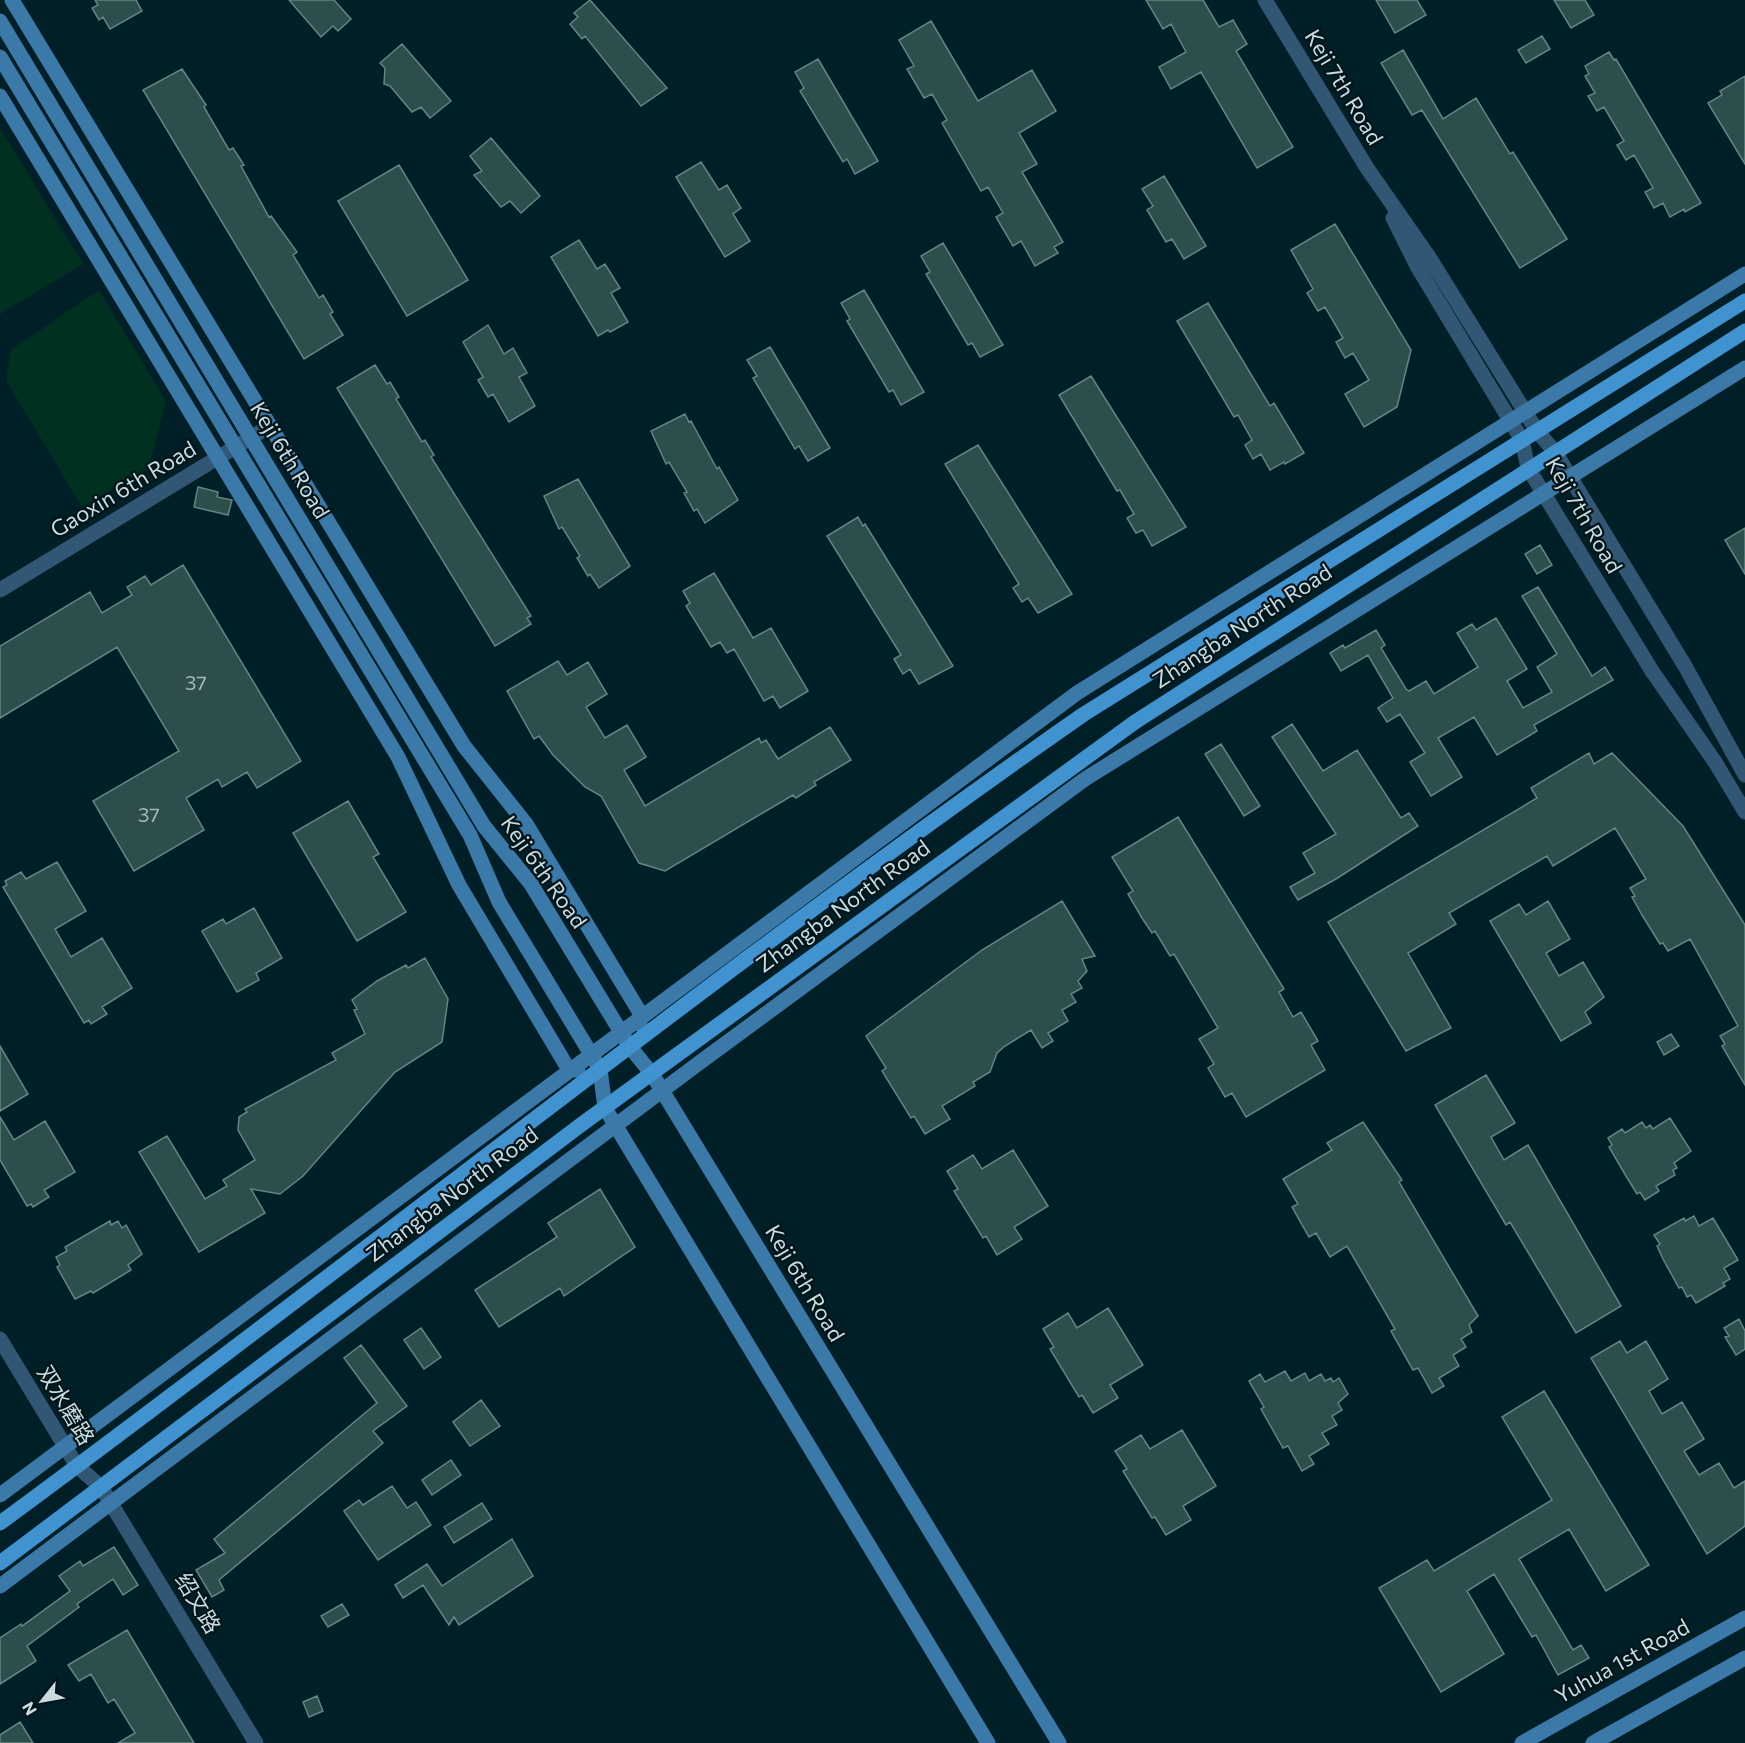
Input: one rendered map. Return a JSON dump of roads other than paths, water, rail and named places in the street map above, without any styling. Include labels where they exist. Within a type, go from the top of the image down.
[{"type":"main road","points":[[12,0],[464,746],[526,824],[642,1016]]},
{"type":"main road","name":"Keji 6th Road","points":[[0,21],[484,826],[531,884],[630,1047],[652,1074],[1059,1743]]},
{"type":"main road","name":"Keji 6th Road","points":[[0,57],[470,835],[499,902],[600,1069],[605,1108],[988,1743]]},
{"type":"main road","points":[[0,96],[398,757],[459,885],[569,1070]]},
{"type":"main road","points":[[0,1495],[1077,693],[1745,274]]},
{"type":"main road","name":"Zhangba North Road","points":[[0,1523],[600,1069],[997,774],[1084,714],[1745,301]]},
{"type":"main road","name":"Zhangba North Road","points":[[0,1563],[605,1108],[1135,722],[1745,331]]},
{"type":"main road","points":[[0,1586],[616,1125],[1085,780],[1542,492],[1571,478],[1745,368]]},
{"type":"main road","points":[[630,1047],[642,1016]]},
{"type":"main road","points":[[569,1070],[600,1069]]},
{"type":"main road","name":"Yuhua 1st Road","points":[[1522,1743],[1745,1618]]},
{"type":"main road","points":[[1593,1743],[1745,1658]]},
{"type":"street","name":"Keji 7th Road","points":[[1264,0],[1367,168],[1429,257],[1538,431],[1555,452],[1684,666],[1745,775]]},
{"type":"street","name":"Keji 7th Road","points":[[1367,168],[1417,266],[1522,441],[1528,468],[1542,492],[1652,671],[1715,762],[1745,812]]},
{"type":"street","name":"Gaoxin 6th Road","points":[[0,590],[270,426]]},
{"type":"street","name":"双水磨路","points":[[0,1339],[77,1466],[101,1487]]},
{"type":"street","name":"绍文路","points":[[101,1487],[256,1743]]}]
